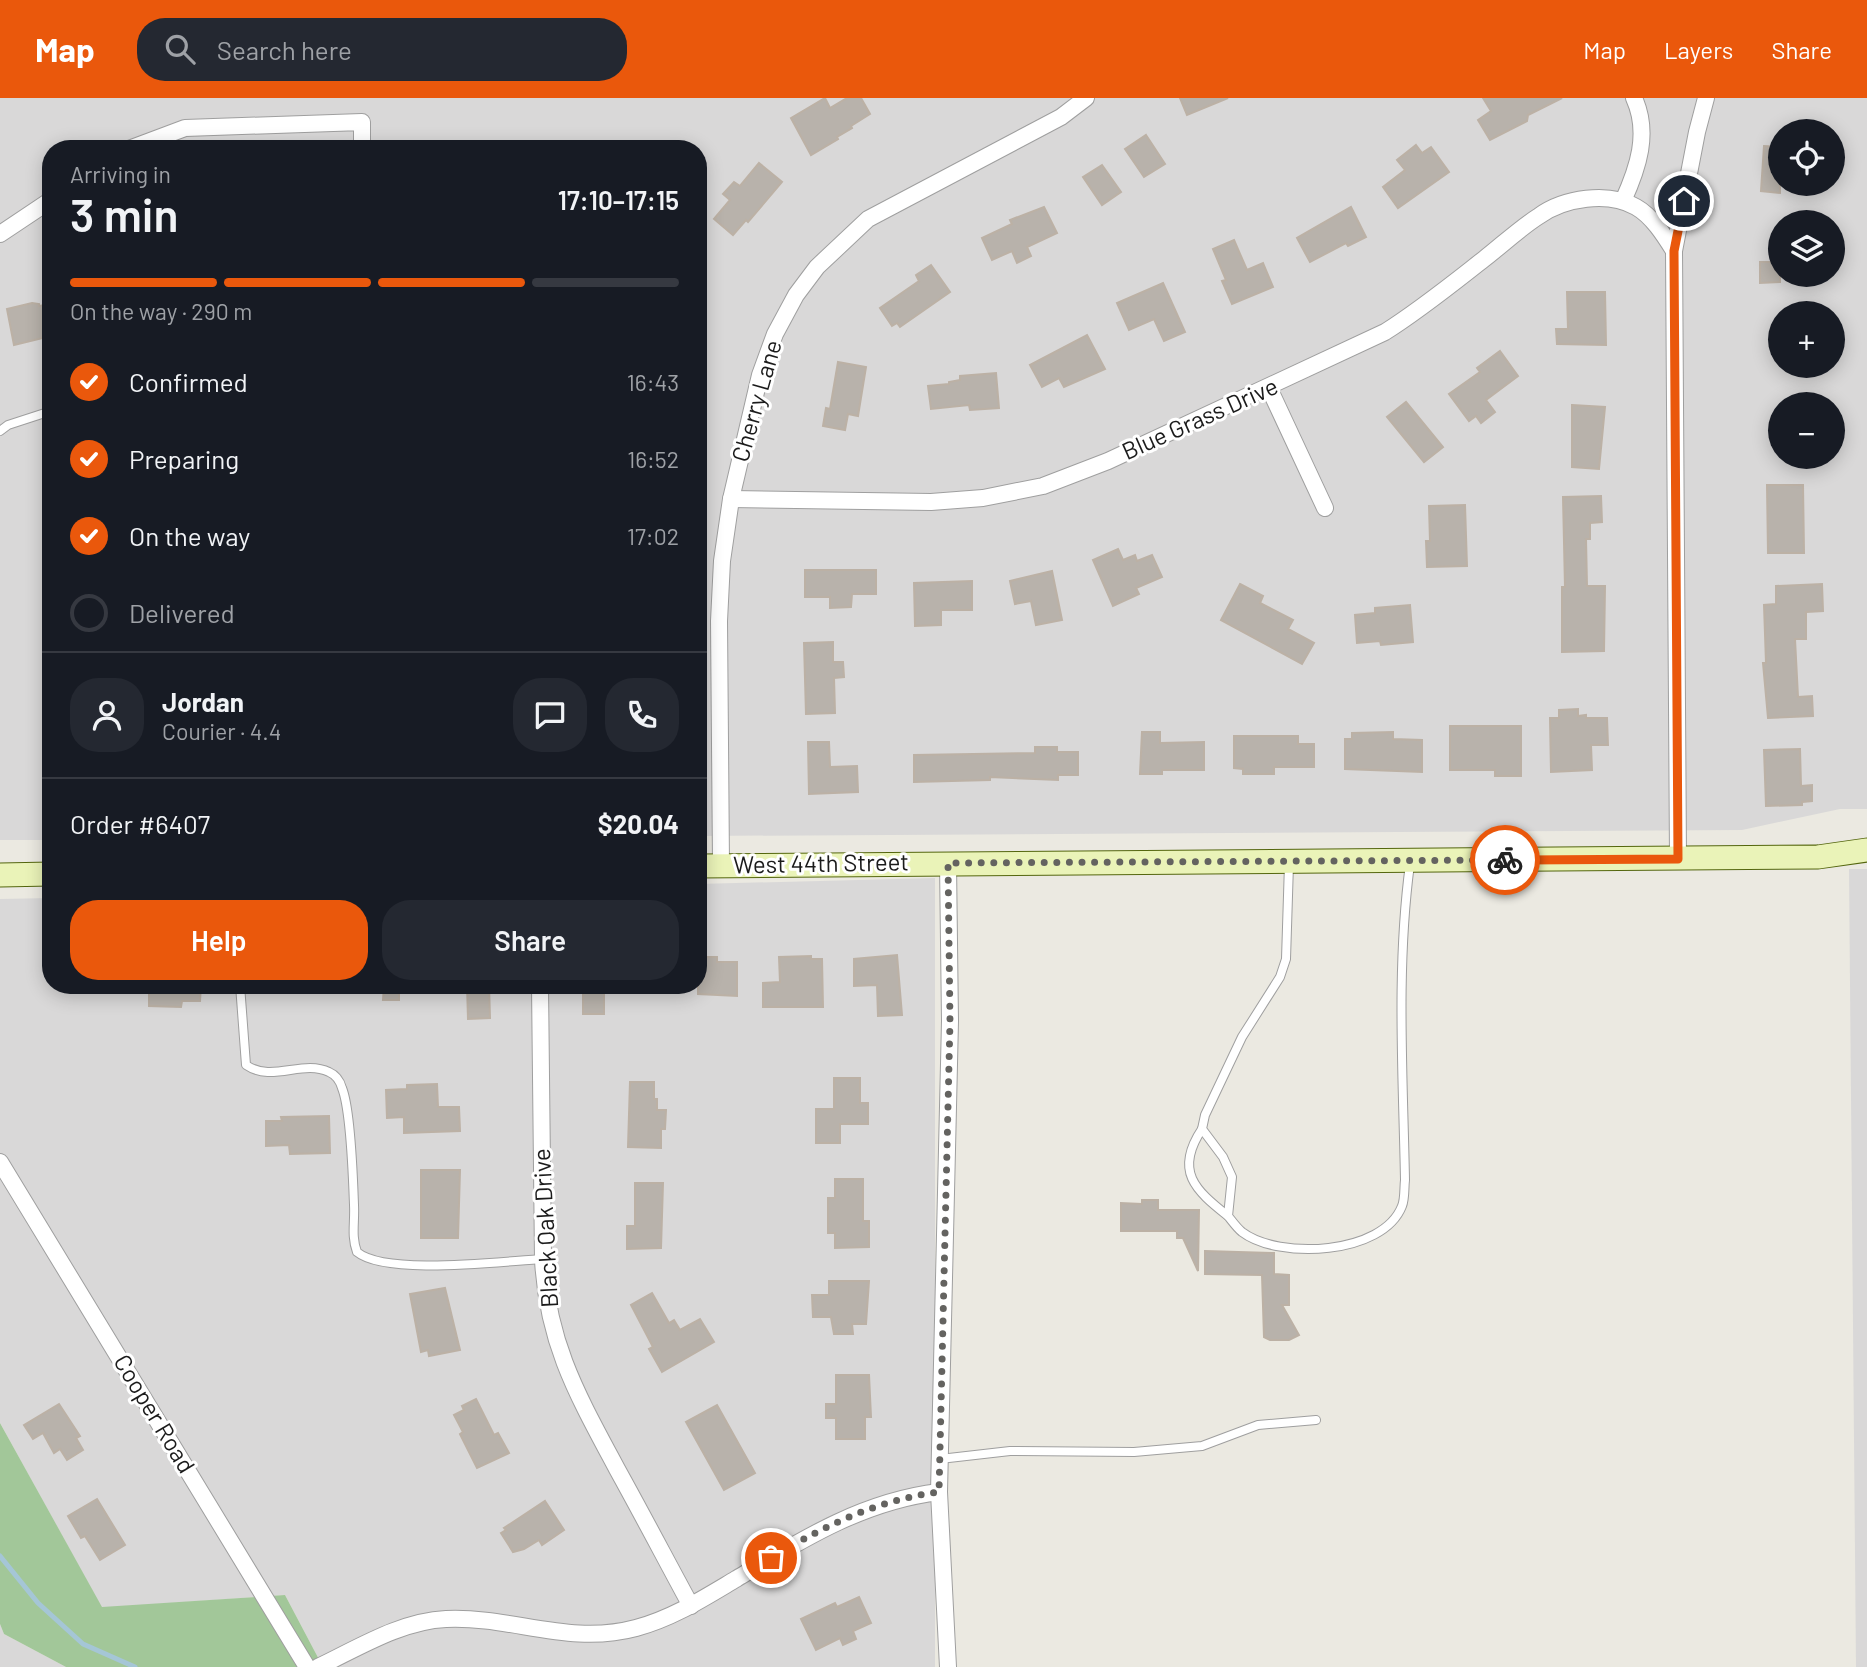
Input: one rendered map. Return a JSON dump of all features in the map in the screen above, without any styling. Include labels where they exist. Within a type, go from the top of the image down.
[{"type":"street","name":"Cherry Lane","points":[[722,865],[719,621],[722,561],[731,499],[768,350],[796,295],[817,267],[855,230],[891,205],[1061,117],[1086,98]]},
{"type":"street","points":[[1634,98],[1642,125],[1641,152],[1623,201],[1645,213],[1674,251]]},
{"type":"street","points":[[1678,859],[1674,251],[1706,98]]},
{"type":"street","points":[[153,140],[185,128],[362,122],[362,140]]},
{"type":"street","name":"Blue Grass Drive","points":[[731,499],[931,502],[1009,494],[1075,475],[1356,348],[1416,313],[1541,214],[1579,200],[1601,198],[1623,201]]},
{"type":"street","points":[[0,234],[42,206]]},
{"type":"street","points":[[1269,388],[1325,508]]},
{"type":"street","name":"West 44th Street","points":[[707,866],[1678,859],[1818,857],[1867,850]]},
{"type":"street","points":[[948,863],[950,1021],[939,1492],[948,1667]]},
{"type":"street","points":[[0,875],[42,874]]},
{"type":"street","name":"Black Oak Drive","points":[[540,994],[543,1259],[550,1318],[569,1378],[691,1606]]},
{"type":"street","name":"Cooper Road","points":[[0,1162],[307,1667]]},
{"type":"street","points":[[318,1667],[386,1634],[428,1622],[471,1619],[561,1634],[597,1634],[641,1627],[691,1606],[818,1529],[868,1509],[915,1495],[939,1492]]},
{"type":"lane","points":[[0,431],[8,425],[42,414]]},
{"type":"lane","points":[[1289,862],[1286,959],[1280,977],[1241,1037],[1194,1142],[1189,1166],[1192,1182],[1243,1233],[1279,1247],[1316,1250],[1377,1234],[1394,1219],[1402,1206],[1405,1180],[1401,986],[1410,861]]},
{"type":"lane","points":[[241,994],[246,1066],[262,1074],[318,1068],[330,1072],[342,1086],[346,1105],[354,1208],[353,1242],[357,1252],[372,1261],[403,1265],[543,1259]]},
{"type":"lane","points":[[1202,1129],[1223,1157],[1232,1177],[1228,1216]]},
{"type":"lane","points":[[940,1460],[1010,1451],[1134,1452],[1202,1446],[1258,1425],[1316,1420]]},
{"type":"shaded area","points":[[0,98],[1867,98],[1867,809],[1840,809],[1742,830],[707,836],[707,140],[42,140],[42,840],[0,840]]},
{"type":"shaded area","points":[[1849,869],[1867,869],[1867,1667],[1856,1667]]},
{"type":"shaded area","points":[[935,878],[935,1667],[323,1667],[285,1595],[102,1608],[0,1423],[0,899],[42,898],[42,994],[707,994],[707,884]]},
{"type":"shaded area","points":[[0,1624],[4,1634],[66,1667],[0,1667]]},
{"type":"green space","points":[[0,1423],[102,1607],[285,1595],[323,1667],[66,1667],[4,1634],[0,1624]]},
{"type":"building","points":[[825,98],[830,108],[847,98],[861,98],[870,114],[851,126],[852,128],[837,137],[838,139],[811,155],[791,118]]},
{"type":"building","points":[[1180,98],[1228,98],[1187,115]]},
{"type":"building","points":[[1483,98],[1562,98],[1528,115],[1527,121],[1490,140],[1478,120],[1491,111]]},
{"type":"building","points":[[1146,135],[1165,164],[1144,177],[1125,149]]},
{"type":"building","points":[[1416,145],[1422,153],[1431,147],[1449,172],[1398,208],[1383,187],[1405,170],[1397,160]]},
{"type":"building","points":[[1764,146],[1768,146],[1768,192],[1761,191]]},
{"type":"building","points":[[759,163],[782,182],[748,222],[746,220],[733,235],[714,219],[730,200],[723,194],[734,182],[740,186]]},
{"type":"building","points":[[1102,165],[1121,192],[1102,205],[1083,177]]},
{"type":"building","points":[[1044,207],[1057,233],[1027,247],[1031,256],[1017,263],[1012,251],[992,260],[982,238],[1012,224],[1010,220]]},
{"type":"building","points":[[1351,207],[1366,237],[1348,246],[1346,243],[1310,262],[1297,238]]},
{"type":"building","points":[[1234,240],[1247,270],[1263,263],[1273,287],[1232,304],[1222,281],[1226,280],[1213,249]]},
{"type":"building","points":[[1760,262],[1768,262],[1768,283],[1760,283]]},
{"type":"building","points":[[931,265],[950,292],[900,327],[897,323],[892,326],[880,308],[919,281],[916,275]]},
{"type":"building","points":[[1163,283],[1185,332],[1164,341],[1154,319],[1129,330],[1117,303]]},
{"type":"building","points":[[1567,292],[1605,292],[1606,345],[1557,344],[1556,329],[1568,329]]},
{"type":"building","points":[[32,303],[42,306],[42,338],[14,345],[7,309]]},
{"type":"building","points":[[1087,335],[1105,369],[1064,387],[1059,378],[1042,387],[1030,365]]},
{"type":"building","points":[[1500,351],[1518,376],[1486,400],[1495,412],[1481,423],[1476,416],[1469,421],[1449,394],[1480,372],[1477,368]]},
{"type":"building","points":[[838,362],[866,367],[858,416],[848,414],[845,430],[823,426],[826,408],[830,409]]},
{"type":"building","points":[[996,373],[999,408],[970,410],[969,405],[931,409],[928,386],[949,384],[960,380],[960,376]]},
{"type":"building","points":[[1406,402],[1443,447],[1424,462],[1387,417]]},
{"type":"building","points":[[1572,405],[1605,407],[1599,469],[1572,467]]},
{"type":"building","points":[[1767,485],[1803,485],[1804,553],[1768,553]]},
{"type":"building","points":[[1601,496],[1602,522],[1590,523],[1590,539],[1586,539],[1587,586],[1605,586],[1604,651],[1562,652],[1562,587],[1565,587],[1563,497]]},
{"type":"building","points":[[1465,505],[1467,566],[1427,567],[1426,541],[1430,541],[1429,506]]},
{"type":"building","points":[[1118,549],[1123,560],[1135,555],[1137,561],[1152,555],[1162,577],[1136,588],[1139,594],[1113,606],[1093,560]]},
{"type":"building","points":[[805,570],[876,570],[876,594],[852,594],[851,607],[830,608],[830,597],[805,597]]},
{"type":"building","points":[[1052,571],[1062,620],[1036,625],[1031,601],[1015,604],[1010,581]]},
{"type":"building","points":[[972,581],[972,610],[941,610],[941,625],[915,626],[914,583]]},
{"type":"building","points":[[1240,584],[1263,596],[1260,603],[1293,620],[1288,629],[1314,643],[1302,664],[1221,620]]},
{"type":"building","points":[[1822,584],[1823,611],[1806,612],[1806,639],[1795,639],[1798,697],[1812,696],[1813,716],[1768,718],[1763,663],[1766,663],[1764,605],[1776,604],[1776,586]]},
{"type":"building","points":[[1410,605],[1413,642],[1381,645],[1380,641],[1357,643],[1355,615],[1375,613],[1375,608]]},
{"type":"building","points":[[833,642],[833,662],[843,662],[844,677],[834,678],[835,713],[806,714],[804,643]]},
{"type":"building","points":[[1578,709],[1578,716],[1607,718],[1608,745],[1591,745],[1592,770],[1551,772],[1550,718],[1559,718],[1559,710]]},
{"type":"building","points":[[1450,726],[1521,726],[1521,776],[1495,776],[1495,770],[1450,770]]},
{"type":"building","points":[[1142,732],[1160,732],[1160,743],[1204,742],[1204,770],[1162,770],[1162,774],[1140,774]]},
{"type":"building","points":[[1393,732],[1393,739],[1422,740],[1422,772],[1345,769],[1345,739],[1352,739],[1352,733]]},
{"type":"building","points":[[1234,736],[1298,736],[1298,744],[1314,744],[1314,767],[1274,767],[1274,774],[1243,774],[1243,769],[1234,768]]},
{"type":"building","points":[[808,742],[829,742],[830,767],[857,766],[858,792],[809,794]]},
{"type":"building","points":[[1035,747],[1057,747],[1057,752],[1078,752],[1078,775],[1058,775],[1058,780],[990,777],[990,780],[914,782],[914,755],[1035,753]]},
{"type":"building","points":[[1800,749],[1801,786],[1812,785],[1812,801],[1802,802],[1802,805],[1766,806],[1764,750]]},
{"type":"building","points":[[897,955],[902,1015],[878,1016],[877,985],[854,986],[854,959]]},
{"type":"building","points":[[811,956],[811,959],[822,959],[823,1007],[763,1007],[763,983],[780,982],[779,957]]},
{"type":"building","points":[[707,957],[717,957],[717,962],[737,962],[737,996],[698,994],[707,994]]},
{"type":"building","points":[[149,994],[200,994],[200,1001],[182,1001],[181,1007],[149,1006]]},
{"type":"building","points":[[383,994],[399,994],[399,1000],[383,1000]]},
{"type":"building","points":[[467,994],[489,994],[490,1018],[468,1019]]},
{"type":"building","points":[[583,994],[604,994],[604,1014],[583,1014]]},
{"type":"building","points":[[834,1078],[860,1078],[860,1103],[868,1103],[868,1124],[840,1124],[840,1143],[816,1143],[816,1109],[834,1109]]},
{"type":"building","points":[[630,1082],[654,1082],[657,1110],[666,1110],[665,1129],[661,1129],[661,1148],[628,1147]]},
{"type":"building","points":[[437,1084],[438,1107],[459,1107],[460,1131],[404,1133],[404,1117],[387,1118],[386,1090],[407,1089],[407,1085]]},
{"type":"building","points":[[329,1116],[330,1153],[290,1154],[289,1145],[266,1146],[266,1121],[282,1121],[281,1117]]},
{"type":"building","points":[[421,1170],[460,1170],[458,1238],[421,1238]]},
{"type":"building","points":[[835,1179],[863,1179],[863,1221],[869,1221],[869,1247],[835,1248],[835,1233],[828,1233],[828,1198],[835,1198]]},
{"type":"building","points":[[635,1183],[663,1183],[661,1248],[627,1249],[627,1226],[635,1226]]},
{"type":"building","points":[[1142,1200],[1158,1200],[1158,1210],[1199,1210],[1198,1271],[1183,1238],[1177,1238],[1177,1231],[1121,1231],[1121,1203],[1142,1204]]},
{"type":"building","points":[[1205,1251],[1274,1253],[1274,1274],[1289,1275],[1289,1305],[1282,1305],[1299,1335],[1289,1340],[1270,1340],[1264,1337],[1262,1275],[1205,1274]]},
{"type":"building","points":[[829,1281],[869,1281],[866,1324],[852,1324],[853,1334],[834,1334],[831,1317],[813,1317],[812,1295],[829,1295]]},
{"type":"building","points":[[445,1288],[460,1350],[429,1356],[428,1350],[421,1352],[410,1294]]},
{"type":"building","points":[[652,1293],[669,1323],[674,1320],[680,1330],[700,1319],[714,1342],[662,1372],[649,1349],[653,1347],[631,1305]]},
{"type":"building","points":[[836,1375],[869,1375],[871,1417],[865,1417],[865,1439],[836,1439],[836,1418],[826,1418],[826,1404],[836,1404]]},
{"type":"building","points":[[476,1399],[494,1435],[498,1433],[509,1453],[477,1468],[454,1415],[464,1410],[462,1406]]},
{"type":"building","points":[[59,1404],[80,1436],[76,1438],[83,1450],[67,1460],[60,1449],[54,1453],[43,1433],[33,1439],[24,1425]]},
{"type":"building","points":[[717,1405],[755,1473],[724,1490],[686,1422]]},
{"type":"building","points":[[97,1499],[125,1545],[100,1560],[85,1536],[81,1538],[68,1516]]},
{"type":"building","points":[[545,1501],[564,1530],[542,1545],[539,1540],[513,1552],[501,1533],[506,1530],[504,1528]]},
{"type":"building","points":[[859,1597],[871,1623],[853,1631],[856,1639],[843,1645],[840,1638],[816,1650],[801,1619],[835,1603],[837,1607]]},
{"type":"waterway","points":[[0,1556],[38,1603],[83,1644],[135,1667]]},
{"type":"way so far","points":[[771,1558],[818,1529],[868,1509],[915,1495],[939,1492],[950,1021],[948,863],[1505,860]]},
{"type":"route","points":[[1505,860],[1678,859],[1674,251],[1684,201]]}]
